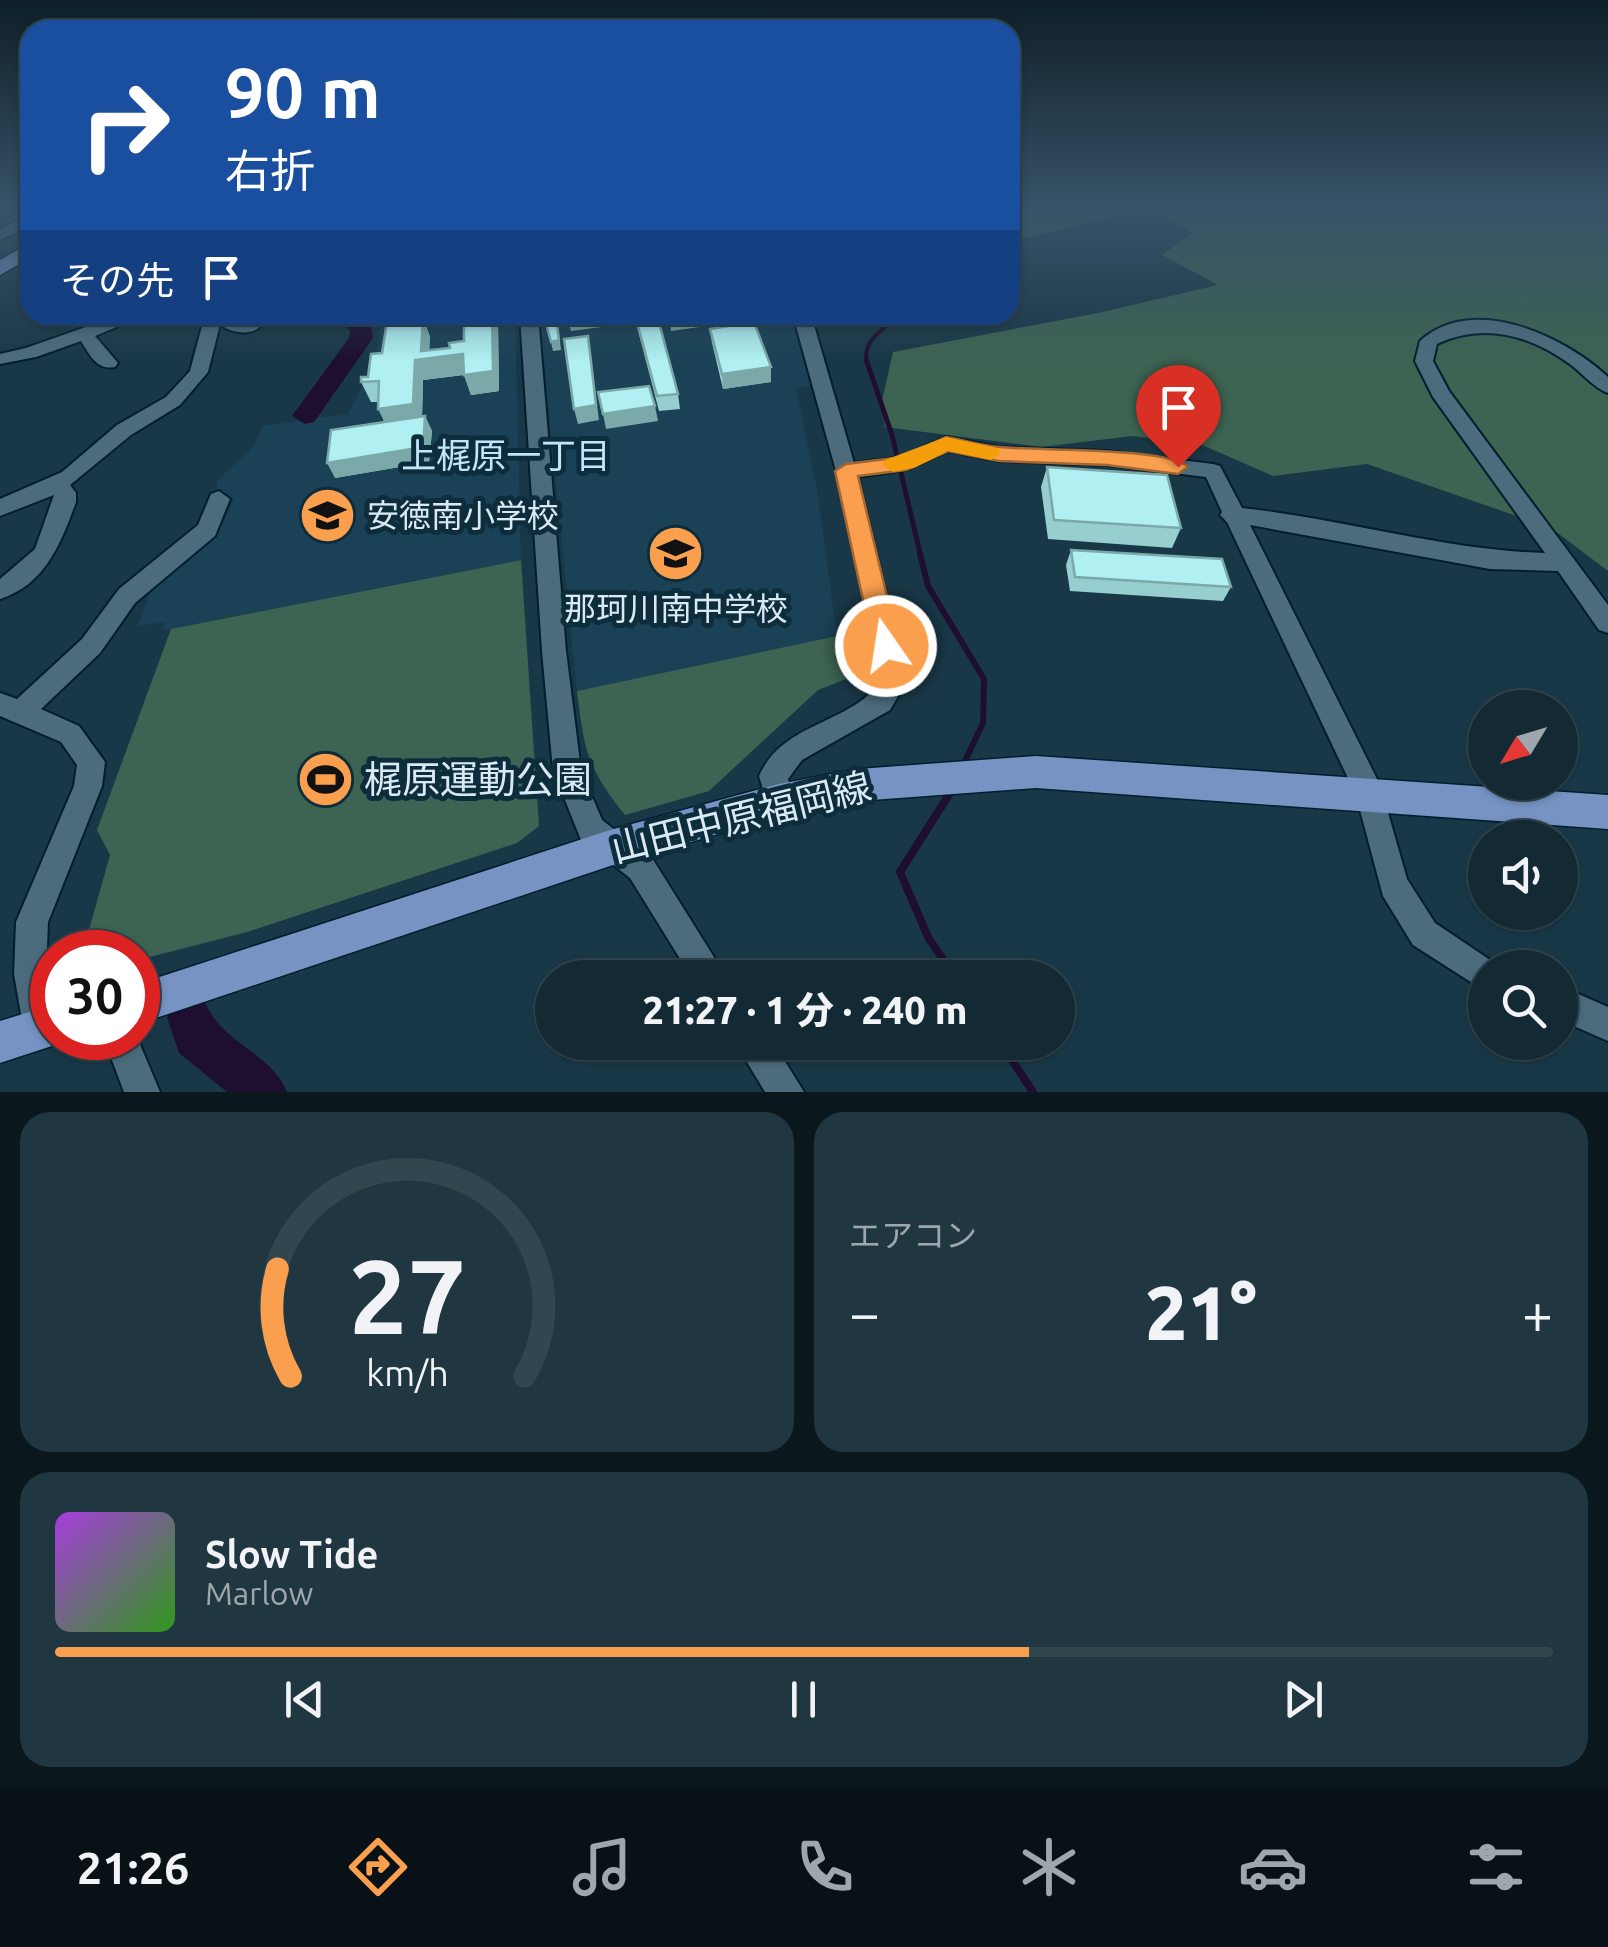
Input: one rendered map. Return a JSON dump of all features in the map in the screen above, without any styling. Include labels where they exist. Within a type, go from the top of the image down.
[{"type":"main road","name":"山田中原福岡線","points":[[160,997],[610,848],[778,800],[910,779],[1036,772],[1608,812]]},
{"type":"street","points":[[0,359],[111,325]]},
{"type":"street","points":[[0,508],[55,483],[188,388],[198,372],[213,325]]},
{"type":"street","points":[[231,325],[250,327]]},
{"type":"street","points":[[530,325],[554,651],[567,770],[591,830],[640,868],[699,960]]},
{"type":"street","points":[[778,800],[774,776],[792,752],[881,702],[894,682],[846,471],[805,325]]},
{"type":"street","points":[[1608,388],[1578,359],[1513,330],[1460,326],[1429,340],[1424,361],[1440,393],[1608,623]]},
{"type":"street","points":[[86,335],[100,358],[108,363]]},
{"type":"street","points":[[846,471],[906,463],[946,444],[999,454],[1107,458],[1212,471],[1370,794],[1394,885],[1424,934],[1468,964]]},
{"type":"street","points":[[0,590],[32,571],[42,558],[65,502],[65,493],[55,483]]},
{"type":"street","points":[[32,930],[88,786],[92,762],[70,734],[11,707],[91,646],[126,596],[207,530],[219,499]]},
{"type":"street","points":[[1231,515],[1287,521],[1490,560],[1567,563]]},
{"type":"street","points":[[1578,1012],[1608,1024]]},
{"type":"street","points":[[129,1060],[142,1092]]},
{"type":"street","points":[[764,1060],[786,1092]]},
{"type":"shaded area","points":[[381,325],[515,325],[521,560],[171,629],[163,630],[165,622],[138,626],[151,589],[218,532],[234,499],[216,498],[217,481],[253,447],[263,426],[348,414],[376,358]]},
{"type":"shaded area","points":[[540,325],[799,325],[812,385],[796,388],[817,490],[837,636],[577,691]]},
{"type":"green space","points":[[1171,260],[1608,260],[1608,571],[1551,528],[1367,464],[1273,476],[1200,444],[1132,436],[1041,447],[885,427],[882,401],[893,352],[1098,313],[1218,285]]},
{"type":"green space","name":"梶原運動公園","points":[[521,560],[539,826],[517,843],[247,932],[160,954],[160,930],[89,930],[110,855],[97,830],[171,629]]},
{"type":"green space","points":[[837,636],[846,679],[818,690],[709,791],[625,815],[602,784],[589,757],[577,691]]},
{"type":"building","points":[[387,325],[423,325],[421,351],[450,348],[449,343],[464,341],[464,325],[492,325],[493,371],[464,375],[463,354],[415,360],[413,404],[378,409],[379,381],[361,382],[361,377],[368,377],[371,354],[382,353]]},
{"type":"building","points":[[546,325],[557,325],[559,340],[551,342]]},
{"type":"building","points":[[638,325],[660,325],[678,394],[657,396]]},
{"type":"building","points":[[755,325],[771,367],[722,374],[710,329]]},
{"type":"building","points":[[588,336],[596,405],[574,409],[564,339]]},
{"type":"building","points":[[649,386],[655,406],[603,414],[598,392]]},
{"type":"building","points":[[425,416],[423,447],[327,463],[331,430]]},
{"type":"building","points":[[1047,467],[1167,475],[1181,528],[1054,520]]},
{"type":"building","points":[[1071,550],[1222,559],[1231,587],[1075,577]]},
{"type":"waterway","points":[[305,416],[361,338],[362,327],[358,325]]},
{"type":"waterway","points":[[867,364],[867,348],[887,325]]},
{"type":"waterway","points":[[867,362],[892,435],[921,557]]},
{"type":"waterway","points":[[920,554],[928,586],[984,679],[983,723],[964,763]]},
{"type":"waterway","points":[[948,796],[951,791]]},
{"type":"waterway","points":[[944,960],[929,939],[900,872],[950,793]]},
{"type":"waterway","points":[[189,1018],[195,1037],[264,1092]]},
{"type":"waterway","points":[[1012,1060],[1033,1092]]},
{"type":"slow traffic","points":[[893,465],[946,444],[991,453]]},
{"type":"place","name":"安徳南小学校","points":[[328,515]]},
{"type":"place","name":"那珂川南中学校","points":[[676,554]]},
{"type":"place","name":"梶原運動公園","points":[[325,779]]},
{"type":"district","name":"上梶原一丁目","points":[[506,455]]},
{"type":"route","points":[[886,646],[846,471],[906,463],[946,444],[999,454],[1107,458],[1178,467]]}]
